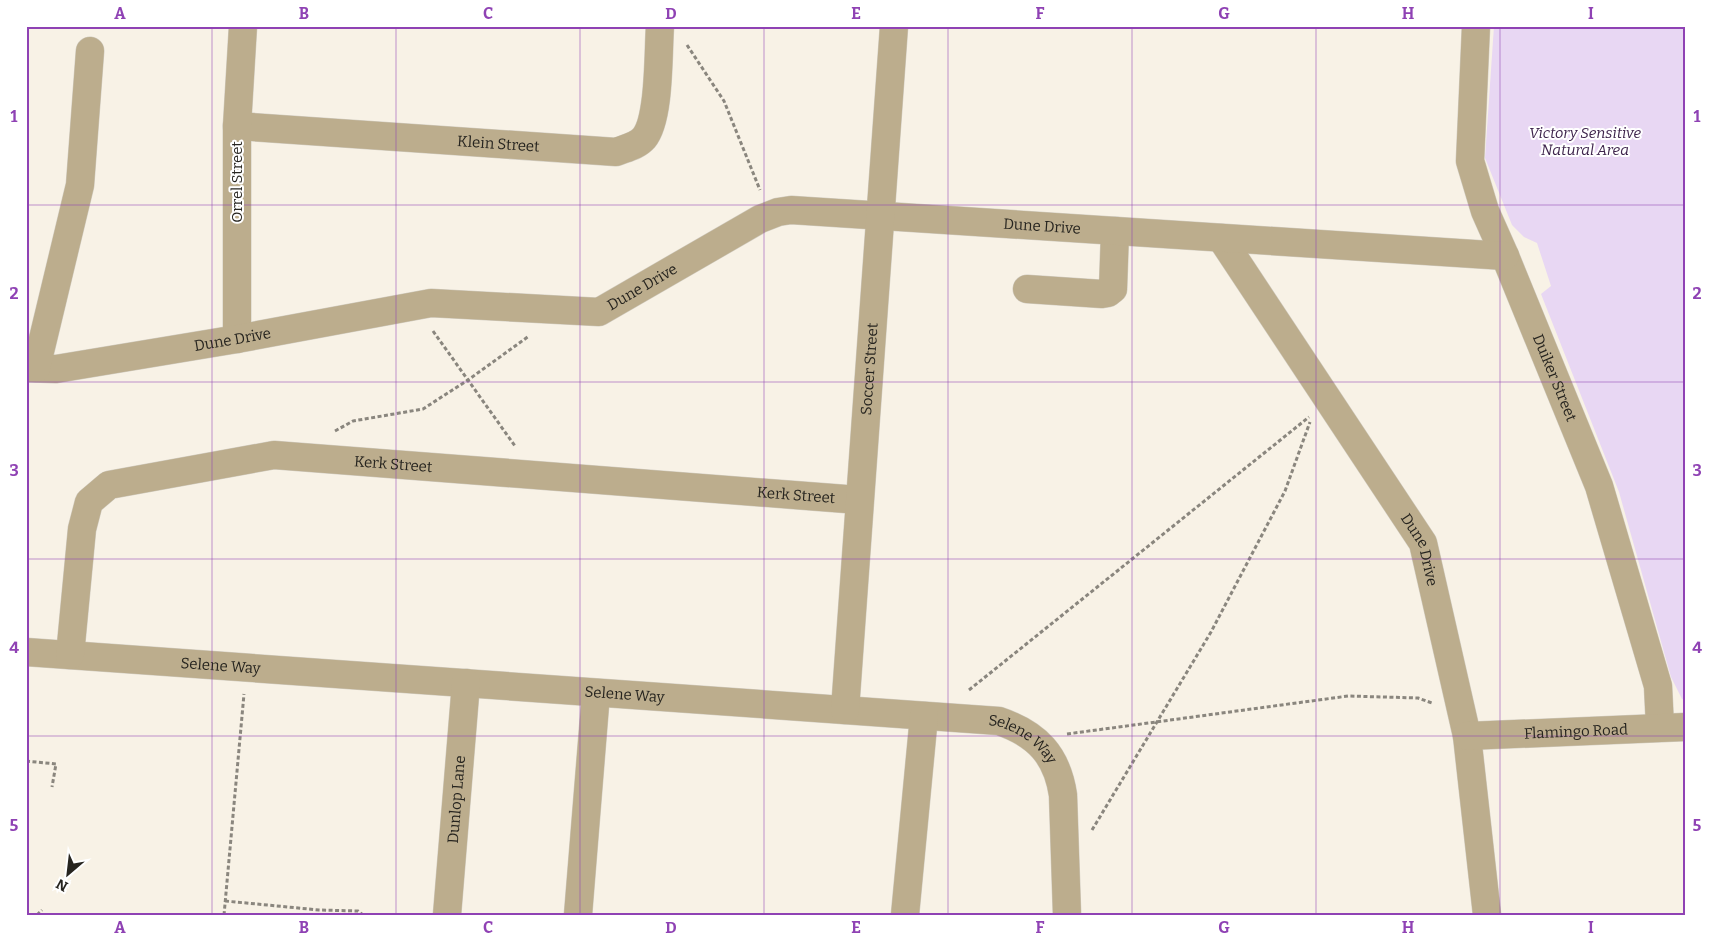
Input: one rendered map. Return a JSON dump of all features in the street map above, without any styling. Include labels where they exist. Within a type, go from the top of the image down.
[{"type":"street","name":"Orrel Street","points":[[238,339],[237,126],[243,26]]},
{"type":"street","name":"Soccer Street","points":[[845,710],[894,26]]},
{"type":"street","name":"Duiker Street","points":[[1476,26],[1470,161],[1485,211],[1599,486],[1658,686],[1673,727]]},
{"type":"street","name":"Klein Street","points":[[237,126],[616,152],[631,147],[643,138],[650,128],[654,112],[660,28]]},
{"type":"street","points":[[31,368],[80,185],[90,51]]},
{"type":"street","name":"Dune Drive","points":[[31,368],[56,370],[431,303],[599,312],[768,215],[791,210],[1505,256]]},
{"type":"street","points":[[1027,289],[1093,294],[1108,292],[1112,289],[1114,281],[1115,231]]},
{"type":"street","name":"Dune Drive","points":[[1221,238],[1423,543],[1465,726],[1487,915]]},
{"type":"street","name":"Kerk Street","points":[[70,655],[82,529],[89,502],[109,485],[274,455],[859,500]]},
{"type":"street","name":"Selene Way","points":[[26,652],[999,721],[1014,726],[1040,744],[1053,761],[1061,781],[1067,915]]},
{"type":"street","name":"Dunlop Lane","points":[[447,915],[466,684]]},
{"type":"street","points":[[578,915],[596,693]]},
{"type":"street","points":[[905,915],[924,716]]},
{"type":"street","name":"Flamingo Road","points":[[1465,726],[1673,727]]},
{"type":"path","points":[[660,28],[687,46],[724,101],[759,185],[768,215]]},
{"type":"path","points":[[431,303],[431,327],[522,456],[520,474]]},
{"type":"path","points":[[331,433],[353,421],[424,409],[533,333],[543,310]]},
{"type":"path","points":[[955,718],[966,692],[1313,414],[1285,491],[1211,632],[1091,831],[1064,842]]},
{"type":"path","points":[[224,915],[238,745],[248,668]]},
{"type":"path","points":[[1040,744],[1062,735],[1348,696],[1418,698],[1465,726]]},
{"type":"path","points":[[26,761],[56,764],[52,788]]},
{"type":"path","points":[[225,901],[319,910],[358,911],[364,915]]},
{"type":"path","points":[[37,915],[42,910]]},
{"type":"green space","name":"Victory Sensitive Natural Area","points":[[1494,26],[1685,26],[1685,700],[1682,699],[1671,677],[1619,492],[1541,294],[1551,286],[1537,243],[1524,237],[1512,225],[1485,158]]}]
